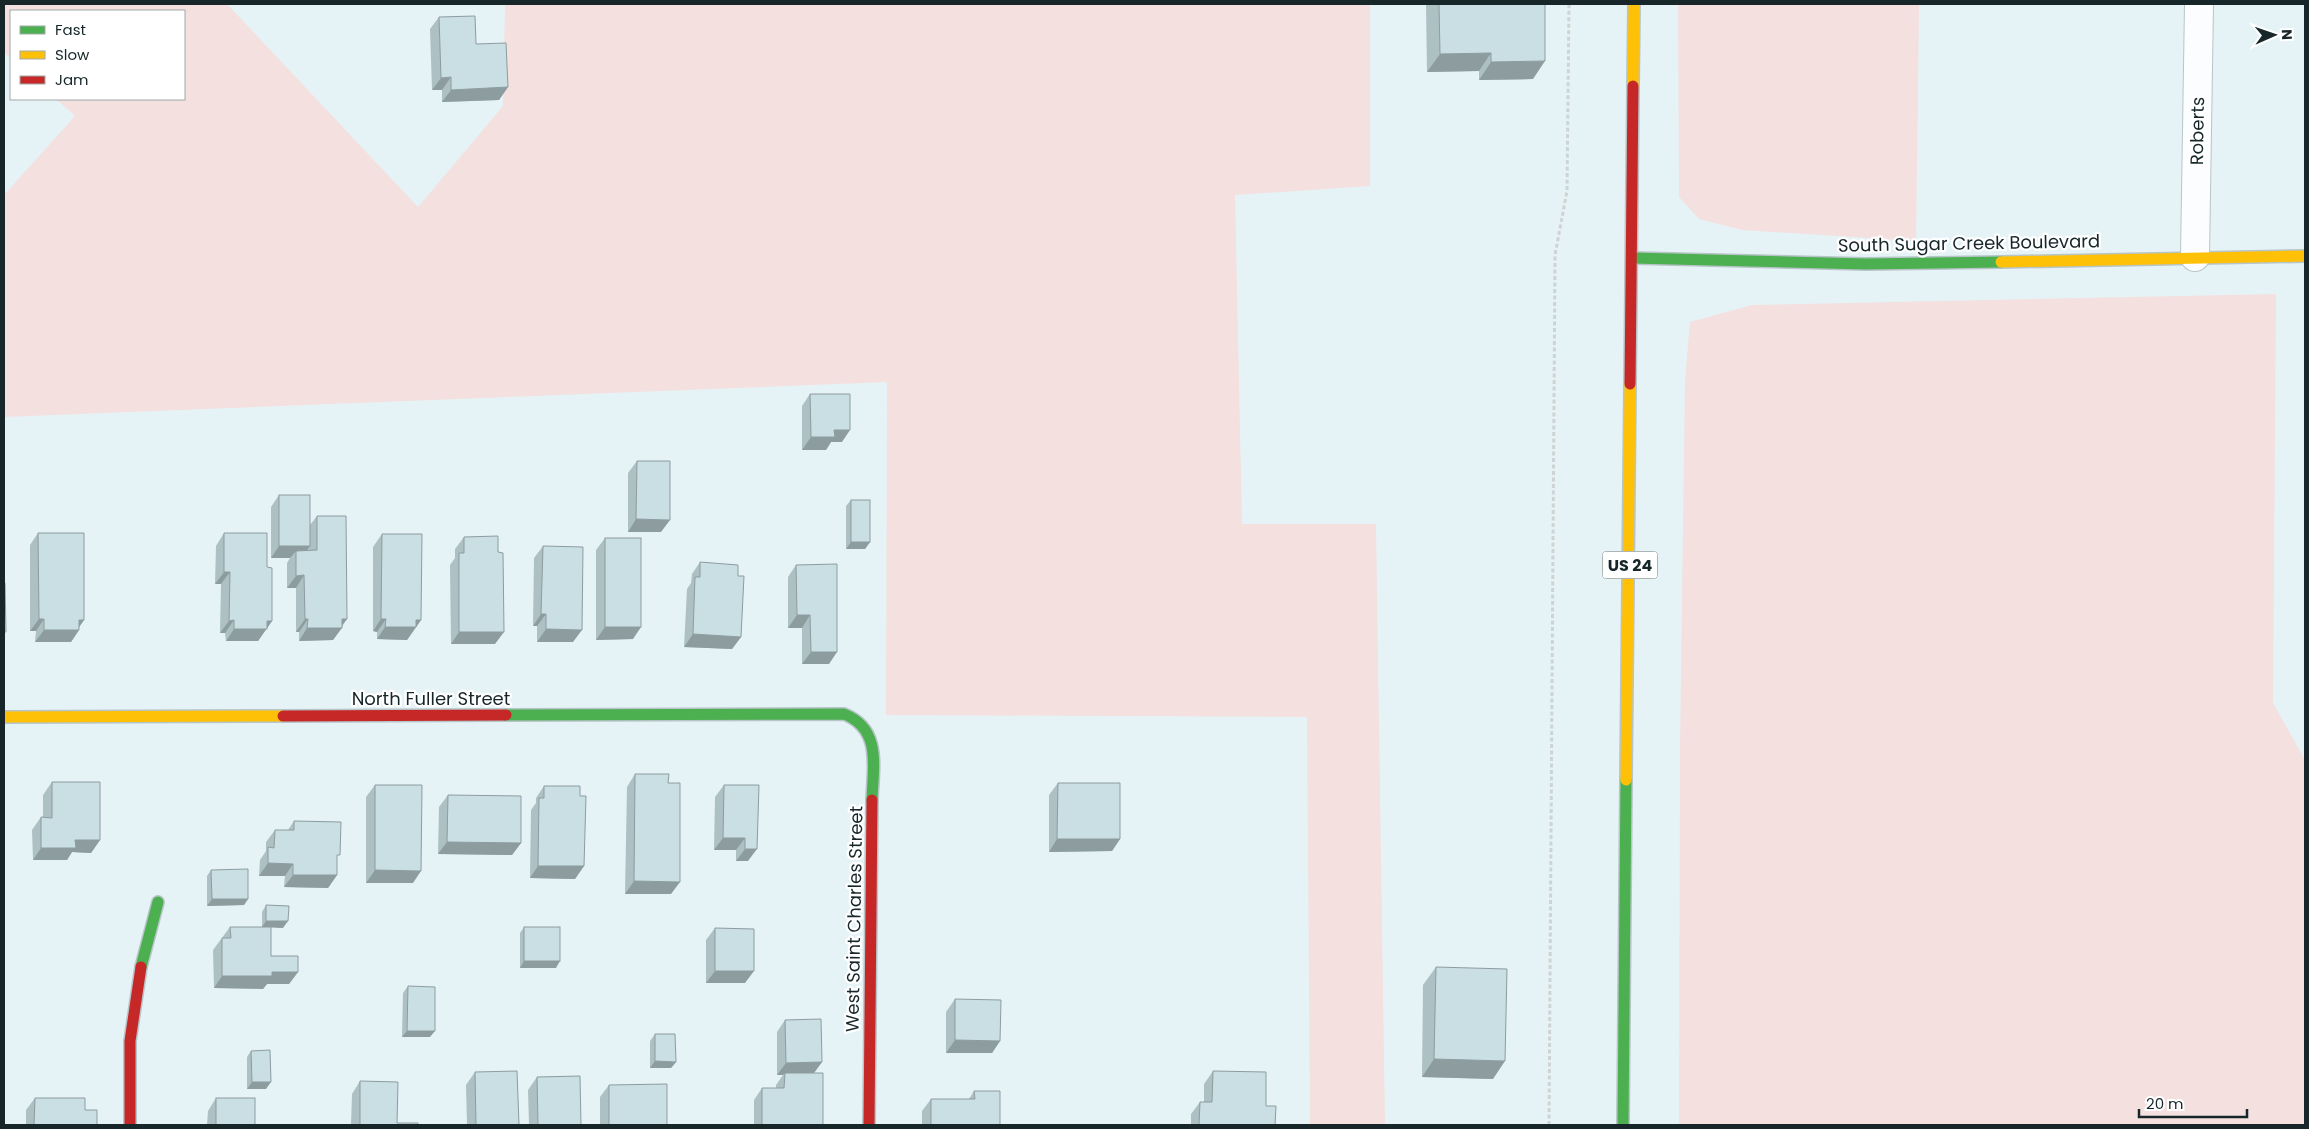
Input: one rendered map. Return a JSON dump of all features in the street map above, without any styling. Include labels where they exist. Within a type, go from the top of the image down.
[{"type":"street","name":"US 24","points":[[1623,1125],[1634,4]]},
{"type":"street","name":"Roberts","points":[[2195,257],[2199,4]]},
{"type":"street","name":"South Sugar Creek Boulevard","points":[[1633,258],[1866,264],[2305,256]]},
{"type":"street","name":"North Fuller Street","points":[[4,717],[844,714],[858,719]]},
{"type":"street","name":"West Saint Charles Street","points":[[858,719],[873,743],[869,1125]]},
{"type":"street","points":[[130,1125],[130,1041],[142,956],[158,902]]},
{"type":"path","points":[[1549,1125],[1554,254],[1567,191],[1569,4]]},
{"type":"shaded area","points":[[4,4],[227,4],[418,207],[503,106],[505,4],[1370,4],[1370,186],[1235,195],[1242,524],[1376,524],[1385,1125],[1310,1125],[1307,717],[886,715],[887,382],[4,417],[4,195],[75,116],[57,100],[185,100],[185,10],[10,10],[10,58],[4,52]]},
{"type":"shaded area","points":[[1678,4],[1919,4],[1916,241],[1742,230],[1699,219],[1679,197]]},
{"type":"shaded area","points":[[2276,294],[2273,703],[2305,760],[2305,1125],[1679,1125],[1680,748],[1685,380],[1690,322],[1752,305]]},
{"type":"building","points":[[1439,4],[1545,4],[1545,61],[1491,62],[1491,53],[1440,54]]},
{"type":"building","points":[[475,16],[476,44],[506,43],[508,87],[451,90],[451,77],[441,78],[439,17]]},
{"type":"building","points":[[810,394],[850,394],[850,430],[834,430],[835,437],[811,437]]},
{"type":"building","points":[[637,461],[670,461],[670,520],[636,519]]},
{"type":"building","points":[[279,495],[310,495],[310,546],[279,546]]},
{"type":"building","points":[[851,500],[870,500],[870,542],[851,542]]},
{"type":"building","points":[[317,516],[346,516],[347,619],[342,619],[342,628],[307,628],[308,619],[305,619],[304,575],[296,576],[296,551],[317,550]]},
{"type":"building","points":[[38,533],[84,533],[84,620],[79,620],[79,630],[44,630],[44,619],[39,619]]},
{"type":"building","points":[[224,533],[267,533],[267,567],[272,568],[272,621],[267,621],[267,629],[234,629],[234,620],[229,621],[230,572],[224,572]]},
{"type":"building","points":[[382,534],[422,534],[421,620],[416,620],[416,627],[385,627],[386,619],[381,619]]},
{"type":"building","points":[[498,536],[498,552],[503,553],[504,632],[459,632],[459,553],[464,553],[464,537]]},
{"type":"building","points":[[605,538],[641,538],[641,627],[605,627]]},
{"type":"building","points":[[543,546],[583,547],[582,630],[546,629],[546,614],[541,614]]},
{"type":"building","points":[[700,562],[738,565],[738,576],[744,576],[741,637],[693,634],[695,577],[700,577]]},
{"type":"building","points":[[837,564],[837,652],[811,652],[810,615],[797,615],[796,565]]},
{"type":"building","points":[[5,583],[6,632],[4,632]]},
{"type":"building","points":[[635,774],[669,774],[668,783],[680,783],[680,882],[634,881]]},
{"type":"building","points":[[52,782],[100,782],[100,840],[75,840],[76,848],[41,848],[41,817],[52,818]]},
{"type":"building","points":[[1058,783],[1120,783],[1120,839],[1057,839]]},
{"type":"building","points":[[375,785],[422,785],[421,871],[375,870]]},
{"type":"building","points":[[724,785],[759,785],[757,849],[745,849],[745,838],[723,838]]},
{"type":"building","points":[[544,786],[580,786],[580,796],[586,796],[584,866],[538,866],[539,798],[544,798]]},
{"type":"building","points":[[448,795],[521,796],[521,843],[447,842]]},
{"type":"building","points":[[294,821],[341,822],[340,855],[337,855],[337,875],[293,875],[293,864],[268,863],[268,847],[274,848],[275,830],[294,830]]},
{"type":"building","points":[[248,869],[248,899],[212,899],[211,870]]},
{"type":"building","points":[[266,905],[289,906],[288,921],[266,921]]},
{"type":"building","points":[[230,927],[271,927],[271,956],[298,956],[298,972],[272,972],[272,976],[222,976],[222,938],[231,938]]},
{"type":"building","points":[[524,927],[560,927],[560,961],[524,961]]},
{"type":"building","points":[[715,928],[754,929],[754,971],[715,971]]},
{"type":"building","points":[[1436,967],[1507,969],[1505,1061],[1434,1059]]},
{"type":"building","points":[[408,986],[435,987],[435,1031],[407,1031]]},
{"type":"building","points":[[955,999],[1001,1000],[1000,1041],[955,1040]]},
{"type":"building","points":[[821,1019],[822,1062],[786,1063],[785,1020]]},
{"type":"building","points":[[655,1034],[675,1034],[676,1062],[655,1061]]},
{"type":"building","points":[[270,1050],[271,1082],[252,1082],[251,1051]]},
{"type":"building","points":[[517,1071],[519,1125],[476,1125],[475,1072]]},
{"type":"building","points":[[1213,1071],[1266,1072],[1266,1106],[1276,1106],[1275,1125],[1199,1125],[1200,1102],[1212,1102]]},
{"type":"building","points":[[785,1073],[823,1073],[823,1125],[762,1125],[762,1088],[784,1088]]},
{"type":"building","points":[[580,1076],[581,1125],[538,1125],[537,1077]]},
{"type":"building","points":[[360,1081],[398,1082],[397,1123],[418,1123],[418,1125],[360,1125]]},
{"type":"building","points":[[667,1084],[667,1125],[609,1125],[609,1085]]},
{"type":"building","points":[[974,1091],[1000,1091],[1000,1125],[931,1125],[931,1099],[975,1099]]},
{"type":"building","points":[[35,1098],[85,1098],[85,1110],[97,1110],[97,1125],[34,1125]]},
{"type":"building","points":[[216,1098],[255,1098],[255,1125],[216,1125]]},
{"type":"traffic: fast","points":[[1633,258],[1866,264],[2001,262]]},
{"type":"traffic: fast","points":[[506,715],[844,714],[865,729],[870,739],[874,762],[872,800]]},
{"type":"traffic: fast","points":[[1623,1125],[1626,780]]},
{"type":"traffic: fast","points":[[141,967],[158,902]]},
{"type":"traffic: slow","points":[[1633,86],[1634,4]]},
{"type":"traffic: slow","points":[[2001,262],[2305,256]]},
{"type":"traffic: slow","points":[[1626,780],[1630,384]]},
{"type":"traffic: slow","points":[[4,717],[283,716]]},
{"type":"traffic: jam","points":[[1630,384],[1633,86]]},
{"type":"traffic: jam","points":[[283,716],[506,715]]},
{"type":"traffic: jam","points":[[869,1125],[872,800]]},
{"type":"traffic: jam","points":[[130,1125],[130,1041],[141,967]]}]
